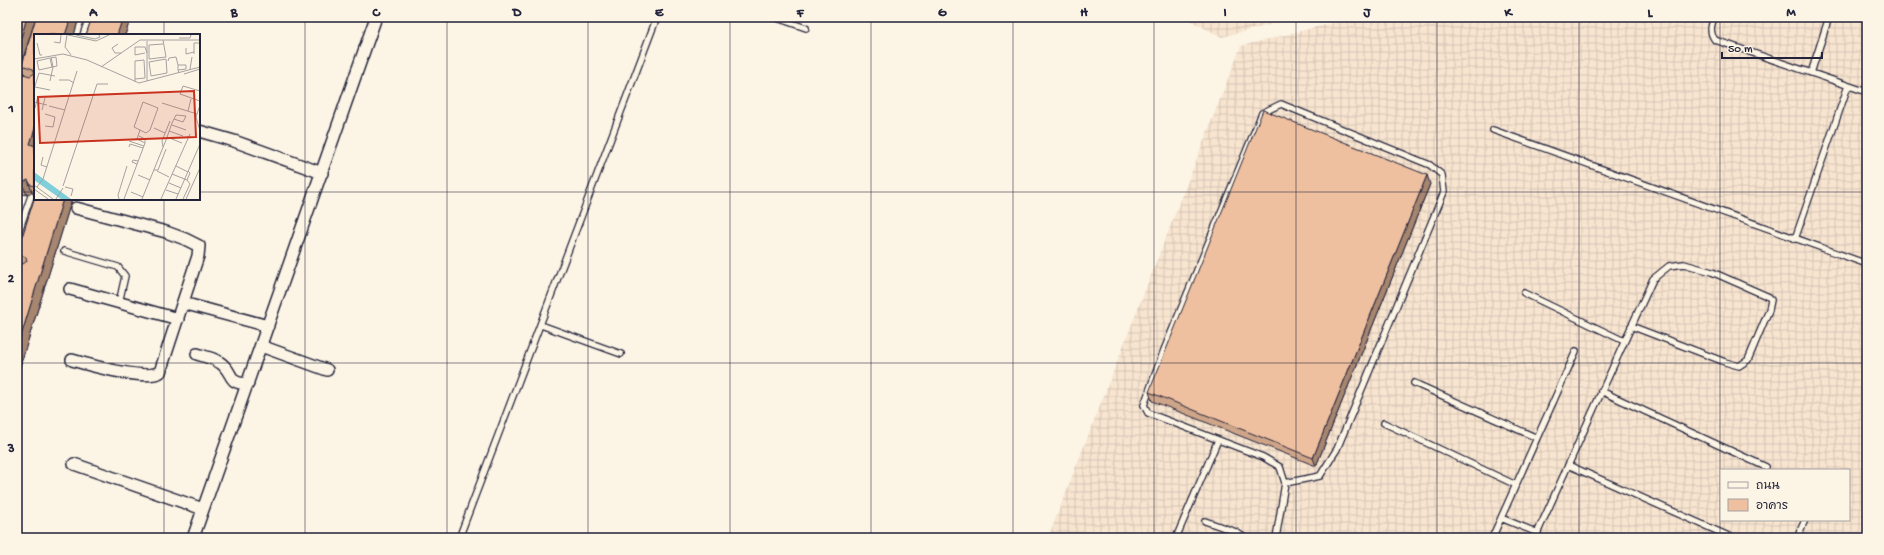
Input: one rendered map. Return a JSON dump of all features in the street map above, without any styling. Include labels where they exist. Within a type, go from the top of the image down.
[{"type":"street","points":[[193,538],[376,17]]},
{"type":"street","points":[[200,131],[234,141],[322,173]]},
{"type":"street","points":[[72,360],[115,371],[156,374],[160,372],[198,256],[199,246],[166,232],[76,208]]},
{"type":"street","points":[[70,289],[178,319]]},
{"type":"street","points":[[183,303],[268,326]]},
{"type":"street","points":[[261,346],[327,370]]},
{"type":"street","points":[[197,354],[218,361],[224,365],[230,378],[239,384],[248,384]]},
{"type":"street","points":[[74,464],[203,509]]},
{"type":"lane","points":[[459,538],[657,17]]},
{"type":"lane","points":[[774,17],[806,28]]},
{"type":"lane","points":[[1714,17],[1710,28],[1711,35],[1715,40],[1867,92]]},
{"type":"lane","points":[[1811,73],[1829,17]]},
{"type":"lane","points":[[83,34],[87,23]]},
{"type":"lane","points":[[1795,239],[1848,86]]},
{"type":"lane","points":[[1276,538],[1285,483],[1280,467],[1263,457],[1148,413],[1144,405],[1164,350],[1262,113],[1281,104],[1430,165],[1442,175],[1444,192],[1337,450],[1320,476],[1285,483]]},
{"type":"lane","points":[[1493,130],[1867,264]]},
{"type":"lane","points":[[17,236],[31,196]]},
{"type":"lane","points":[[64,251],[118,267],[122,270],[125,276],[119,303]]},
{"type":"lane","points":[[1501,518],[1536,535],[1601,391],[1624,341],[1631,326],[1653,279],[1669,266],[1684,264],[1712,272],[1769,297],[1771,300],[1769,310],[1748,360],[1739,366],[1631,326]]},
{"type":"lane","points":[[1524,293],[1624,341]]},
{"type":"lane","points":[[541,325],[621,354]]},
{"type":"lane","points":[[1492,538],[1576,351]]},
{"type":"lane","points":[[1414,383],[1537,438]]},
{"type":"lane","points":[[1601,391],[1766,467]]},
{"type":"lane","points":[[1384,423],[1516,485]]},
{"type":"lane","points":[[1176,538],[1218,440]]},
{"type":"lane","points":[[1568,465],[1733,538]]},
{"type":"lane","points":[[1205,521],[1236,532],[1245,538]]},
{"type":"lane","points":[[1797,538],[1806,521]]},
{"type":"shaded area","points":[[1183,17],[1300,17],[1222,37]]},
{"type":"shaded area","points":[[1356,17],[1867,17],[1867,538],[1048,538],[1241,46]]},
{"type":"building","points":[[17,17],[27,17],[17,52]]},
{"type":"building","points":[[36,17],[71,17],[65,34],[34,34],[34,71],[33,69],[22,65]]},
{"type":"building","points":[[92,17],[123,17],[117,34],[86,34]]},
{"type":"building","points":[[17,72],[30,76],[34,74],[34,131],[30,144],[34,146],[34,186],[31,185],[28,180],[22,183],[18,182],[17,185]]},
{"type":"building","points":[[1263,110],[1427,175],[1313,458],[1149,392]]},
{"type":"building","points":[[34,199],[63,200],[17,349],[17,262],[23,264],[27,261],[26,257],[17,253]]}]
